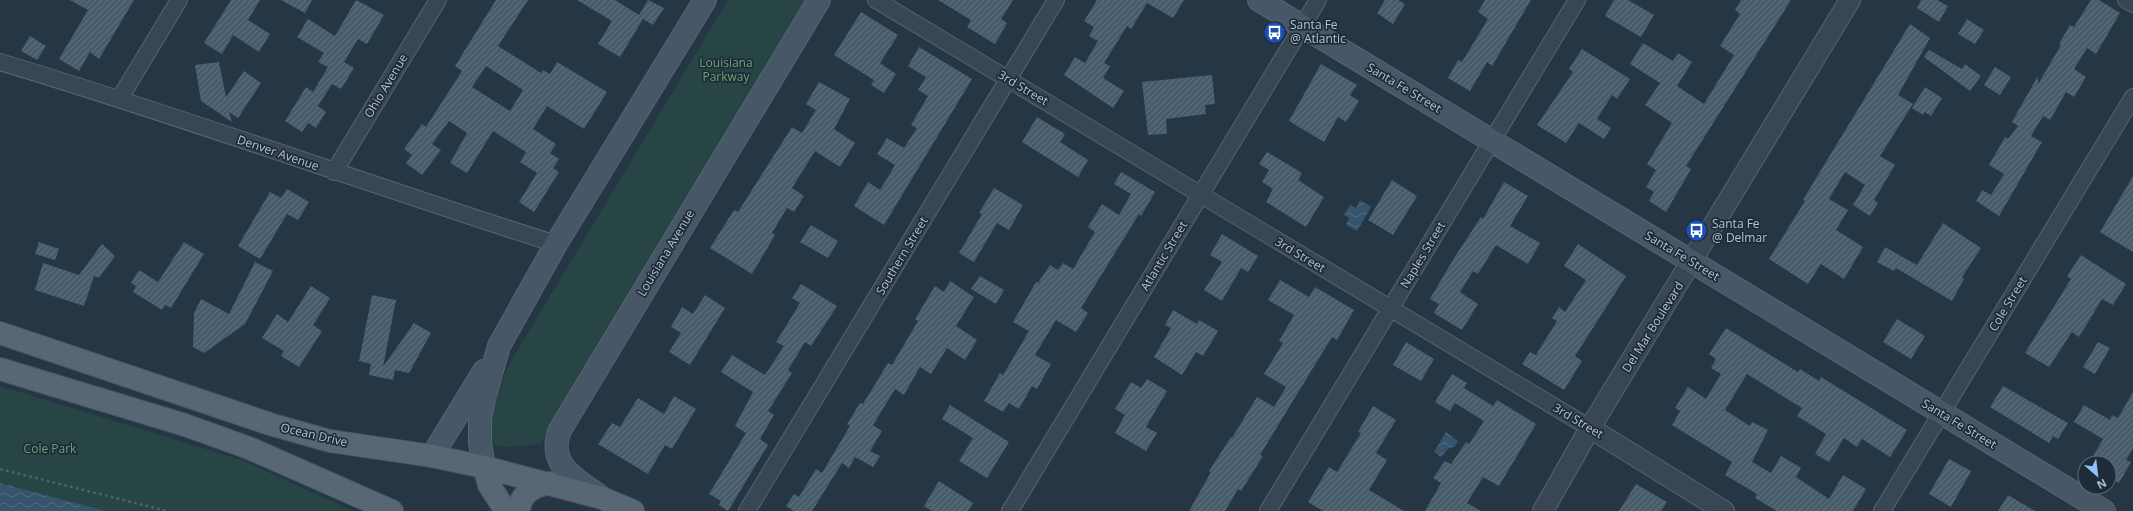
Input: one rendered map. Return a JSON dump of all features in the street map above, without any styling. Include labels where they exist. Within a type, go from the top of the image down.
[{"type":"main road","points":[[432,456],[499,346],[556,244],[705,0]]},
{"type":"main road","name":"Louisiana Avenue","points":[[602,498],[574,478],[558,459],[556,445],[560,430],[819,0]]},
{"type":"main road","name":"Santa Fe Street","points":[[1260,0],[2104,511]]},
{"type":"main road","name":"Ocean Drive","points":[[0,333],[273,425],[330,441],[432,456],[484,467],[550,483],[602,498],[633,511]]},
{"type":"main road","points":[[499,346],[484,398],[480,419],[480,443],[489,485],[506,511]]},
{"type":"main road","points":[[0,369],[185,425],[249,448],[392,511]]},
{"type":"main road","points":[[519,511],[521,500],[529,491],[538,486],[550,483]]},
{"type":"street","points":[[120,98],[179,0]]},
{"type":"street","name":"Ohio Avenue","points":[[334,172],[438,0]]},
{"type":"street","name":"3rd Street","points":[[876,0],[1590,428],[1724,511]]},
{"type":"street","name":"Southern Street","points":[[747,511],[1056,0]]},
{"type":"street","name":"Atlantic Street","points":[[1010,511],[1318,0]]},
{"type":"street","name":"Naples Street","points":[[1268,511],[1577,0]]},
{"type":"street","name":"Del Mar Boulevard","points":[[1543,511],[1590,428],[1850,0]]},
{"type":"street","points":[[2126,0],[2133,4]]},
{"type":"street","name":"Denver Avenue","points":[[0,62],[120,98],[334,172],[556,244]]},
{"type":"street","name":"Cole Street","points":[[1882,511],[2133,97]]},
{"type":"path","points":[[0,468],[167,511]]},
{"type":"green space","name":"Louisiana Parkway","points":[[728,0],[809,0],[541,444],[506,447],[487,444],[493,402],[509,364]]},
{"type":"green space","name":"Cole Park","points":[[0,386],[242,460],[353,511],[106,511],[0,483]]},
{"type":"water","points":[[1360,200],[1371,207],[1357,231],[1346,225],[1349,218],[1344,215],[1350,205],[1356,208]]},
{"type":"water","points":[[1446,432],[1458,441],[1455,446],[1448,449],[1441,457],[1434,452]]},
{"type":"water","points":[[0,483],[106,511],[0,511]]},
{"type":"building","points":[[70,0],[134,0],[99,59],[90,52],[79,71],[59,59],[88,10]]},
{"type":"building","points":[[231,0],[260,0],[248,20],[270,34],[259,52],[233,35],[222,54],[204,43]]},
{"type":"building","points":[[281,0],[312,0],[305,13]]},
{"type":"building","points":[[356,0],[384,15],[367,44],[358,39],[344,62],[354,68],[341,89],[332,84],[318,106],[326,112],[316,128],[308,123],[302,132],[285,121],[306,87],[313,92],[328,67],[318,62],[324,53],[297,37],[308,19],[335,36]]},
{"type":"building","points":[[496,0],[528,0],[498,46],[541,73],[543,70],[550,74],[557,62],[607,92],[584,129],[547,106],[533,129],[556,144],[550,153],[559,159],[553,168],[559,172],[534,212],[519,202],[537,173],[520,162],[526,152],[493,131],[467,173],[450,163],[467,133],[449,121],[432,144],[441,150],[422,175],[406,163],[412,155],[404,149],[422,124],[426,127],[462,71],[455,66]],"holes":[[[486,66],[523,90],[510,111],[472,87]]]},
{"type":"building","points":[[577,0],[615,0],[639,15],[648,0],[664,8],[653,25],[643,19],[620,57],[598,44],[612,21]]},
{"type":"building","points":[[938,0],[1013,0],[1001,19],[1007,23],[995,44],[967,27],[971,20]]},
{"type":"building","points":[[1097,0],[1184,0],[1173,18],[1147,3],[1131,29],[1127,26],[1104,63],[1110,66],[1103,78],[1124,91],[1113,108],[1064,75],[1075,57],[1085,63],[1098,41],[1089,36],[1094,27],[1084,21]]},
{"type":"building","points":[[1385,0],[1398,0],[1405,4],[1393,24],[1377,13]]},
{"type":"building","points":[[1485,0],[1531,0],[1492,66],[1487,62],[1470,91],[1448,78],[1458,60],[1462,62],[1488,19],[1478,12]]},
{"type":"building","points":[[1614,0],[1628,0],[1654,15],[1641,37],[1605,16]]},
{"type":"building","points":[[1741,0],[1791,0],[1686,166],[1691,169],[1666,212],[1649,201],[1654,192],[1646,187],[1656,170],[1647,164],[1672,123],[1645,105],[1660,83],[1630,64],[1643,43],[1673,61],[1678,53],[1692,62],[1677,86],[1704,104],[1734,55],[1720,46],[1740,14],[1735,10]]},
{"type":"building","points":[[1921,0],[1937,0],[1948,6],[1939,22],[1917,8]]},
{"type":"building","points":[[2091,0],[2099,0],[2120,13],[2096,54],[2087,48],[2074,69],[2086,77],[2074,97],[2066,92],[2050,120],[2043,116],[2031,136],[2042,142],[1999,216],[1976,201],[1982,190],[1991,195],[2004,174],[1989,165],[2005,137],[2008,139],[2018,126],[2012,122],[2038,76],[2038,84],[2061,45],[2059,44],[2070,25],[2074,27]]},
{"type":"building","points":[[861,12],[898,35],[880,63],[896,74],[884,93],[871,85],[874,80],[834,55]]},
{"type":"building","points":[[1967,19],[1984,30],[1975,44],[1958,34]]},
{"type":"building","points":[[1910,24],[1930,38],[1898,95],[1913,104],[1880,156],[1895,165],[1874,200],[1878,203],[1870,216],[1853,205],[1865,185],[1845,172],[1829,199],[1848,210],[1836,230],[1863,247],[1844,279],[1821,264],[1808,284],[1769,259],[1805,201],[1803,200],[1824,165]]},
{"type":"building","points":[[30,36],[46,46],[37,60],[21,51]]},
{"type":"building","points":[[919,47],[972,79],[884,225],[854,206],[868,182],[880,190],[895,165],[877,154],[887,138],[904,148],[917,128],[911,125],[928,96],[918,90],[926,77],[908,66]]},
{"type":"building","points":[[1582,49],[1630,79],[1617,99],[1612,95],[1597,119],[1611,128],[1604,139],[1579,123],[1566,143],[1537,125],[1573,72],[1569,69]]},
{"type":"building","points":[[1929,50],[1962,69],[1965,64],[1981,76],[1970,91],[1924,57]]},
{"type":"building","points":[[219,62],[226,97],[244,71],[261,83],[238,118],[229,112],[232,122],[201,101],[195,65]]},
{"type":"building","points":[[1321,64],[1357,85],[1350,95],[1359,101],[1346,122],[1338,117],[1324,142],[1289,121]]},
{"type":"building","points":[[1995,67],[2011,77],[2000,95],[1984,85]]},
{"type":"building","points":[[1212,75],[1215,104],[1205,105],[1206,114],[1166,119],[1167,134],[1148,135],[1142,82]]},
{"type":"building","points":[[819,82],[850,99],[834,129],[855,143],[840,167],[815,151],[792,188],[804,196],[794,212],[787,208],[772,233],[775,235],[752,274],[710,248],[734,210],[738,212],[792,127],[802,133],[816,110],[806,104]]},
{"type":"building","points":[[1925,87],[1942,98],[1931,116],[1925,112],[1923,115],[1912,108]]},
{"type":"building","points":[[1037,117],[1065,134],[1060,142],[1088,160],[1078,177],[1022,142]]},
{"type":"building","points":[[1267,152],[1302,173],[1298,180],[1324,197],[1306,227],[1266,202],[1273,189],[1262,182],[1269,170],[1259,164]]},
{"type":"building","points":[[1121,172],[1155,192],[1141,216],[1139,214],[1081,308],[1088,313],[1076,332],[1056,320],[1035,355],[1051,364],[1037,389],[1032,386],[1019,409],[1009,403],[1003,412],[984,401],[1000,373],[1003,375],[1029,331],[1013,322],[1036,282],[1038,283],[1050,265],[1058,270],[1063,263],[1073,269],[1095,232],[1088,227],[1102,204],[1119,215],[1131,194],[1114,184]]},
{"type":"building","points":[[2133,176],[2133,252],[2100,232]]},
{"type":"building","points":[[1392,180],[1417,196],[1393,235],[1368,220]]},
{"type":"building","points":[[1504,182],[1528,196],[1510,226],[1540,243],[1528,264],[1496,245],[1478,274],[1473,271],[1460,292],[1478,304],[1462,330],[1434,313],[1439,304],[1430,299],[1454,258],[1481,217],[1483,219]]},
{"type":"building","points":[[994,188],[1023,205],[1009,230],[997,223],[974,262],[959,253],[982,214],[979,213]]},
{"type":"building","points":[[287,189],[309,202],[298,220],[287,214],[260,259],[238,246],[270,192],[281,198]]},
{"type":"building","points":[[1943,223],[1981,248],[1962,277],[1964,279],[1952,301],[1896,268],[1894,271],[1877,262],[1885,247],[1917,265]]},
{"type":"building","points":[[811,225],[838,241],[828,258],[800,242]]},
{"type":"building","points":[[1222,234],[1258,256],[1248,272],[1241,268],[1222,301],[1204,290],[1222,262],[1210,255]]},
{"type":"building","points":[[39,242],[59,249],[55,260],[35,254]]},
{"type":"building","points":[[184,242],[204,254],[171,308],[165,305],[162,310],[133,292],[136,286],[131,283],[139,270],[158,282]]},
{"type":"building","points":[[102,244],[115,256],[99,278],[94,276],[84,306],[35,290],[43,263],[79,275]]},
{"type":"building","points":[[1578,244],[1626,276],[1575,356],[1582,361],[1564,390],[1522,364],[1530,352],[1536,355],[1557,321],[1552,318],[1559,307],[1565,312],[1586,280],[1564,266]]},
{"type":"building","points":[[2081,255],[2126,284],[2113,305],[2102,299],[2079,337],[2072,332],[2049,367],[2025,353],[2071,279],[2067,276]]},
{"type":"building","points":[[255,262],[273,271],[245,324],[204,353],[193,347],[194,313],[201,299],[229,314]]},
{"type":"building","points":[[980,276],[1004,290],[996,304],[971,289]]},
{"type":"building","points":[[1280,280],[1309,297],[1315,287],[1354,310],[1337,340],[1332,337],[1260,455],[1263,456],[1241,491],[1238,489],[1225,511],[1189,511],[1211,472],[1209,471],[1231,437],[1232,438],[1257,397],[1274,407],[1286,387],[1264,374],[1283,343],[1279,341],[1294,315],[1268,300]]},
{"type":"building","points":[[950,281],[974,297],[956,326],[977,340],[965,360],[947,348],[931,374],[920,367],[904,395],[895,389],[873,425],[882,431],[870,451],[880,456],[873,467],[855,457],[849,468],[842,463],[812,511],[794,511],[786,506],[794,494],[799,497],[816,469],[822,473],[850,426],[847,424],[860,403],[863,404],[888,363],[892,365],[918,321],[915,319],[935,286],[944,292]]},
{"type":"building","points":[[801,284],[837,306],[811,346],[805,342],[788,370],[792,373],[768,411],[774,415],[760,439],[768,445],[728,511],[719,505],[721,501],[709,494],[746,433],[735,426],[753,392],[721,372],[732,355],[765,375],[784,346],[776,342],[800,303],[792,298]]},
{"type":"building","points":[[311,286],[330,298],[313,325],[322,331],[299,367],[281,356],[284,351],[262,338],[277,314],[288,322]]},
{"type":"building","points":[[372,295],[396,300],[383,367],[414,323],[431,333],[409,373],[395,370],[393,380],[369,375],[371,364],[359,361]]},
{"type":"building","points":[[705,295],[725,308],[690,365],[669,352],[681,333],[671,327],[682,307],[693,314]]},
{"type":"building","points":[[1173,310],[1197,324],[1199,320],[1218,331],[1203,356],[1196,352],[1182,375],[1154,357],[1171,328],[1165,325]]},
{"type":"building","points":[[1897,319],[1925,336],[1911,359],[1883,342]]},
{"type":"building","points":[[1726,328],[1798,372],[1800,369],[1819,381],[1821,377],[1907,430],[1890,457],[1862,439],[1857,447],[1844,438],[1829,462],[1815,454],[1826,434],[1797,416],[1802,408],[1747,374],[1725,410],[1750,426],[1752,422],[1768,430],[1752,462],[1771,473],[1781,456],[1801,468],[1796,477],[1829,499],[1843,475],[1866,489],[1853,511],[1777,511],[1755,498],[1757,494],[1725,475],[1732,462],[1672,425],[1680,411],[1675,408],[1688,387],[1706,399],[1721,374],[1711,368],[1716,359],[1709,354]]},
{"type":"building","points":[[1406,342],[1434,359],[1421,381],[1393,365]]},
{"type":"building","points":[[2098,342],[2110,348],[2095,374],[2083,367]]},
{"type":"building","points":[[1452,374],[1467,383],[1464,388],[1493,406],[1497,400],[1536,424],[1499,486],[1483,477],[1467,503],[1481,511],[1425,511],[1441,483],[1433,478],[1445,461],[1451,464],[1466,442],[1469,444],[1484,421],[1455,403],[1450,411],[1435,402]]},
{"type":"building","points":[[1147,379],[1167,391],[1146,427],[1157,433],[1146,451],[1115,433],[1125,415],[1115,409],[1131,382],[1141,388]]},
{"type":"building","points":[[2003,386],[2068,423],[2058,439],[2053,436],[2049,443],[1990,407]]},
{"type":"building","points":[[2133,392],[2133,448],[2126,460],[2131,462],[2119,483],[2117,482],[2117,455],[2094,455],[2103,439],[2074,422],[2084,405],[2110,420],[2112,415],[2118,418]]},
{"type":"building","points":[[674,396],[696,409],[672,449],[665,445],[648,474],[598,444],[612,423],[620,427],[638,398],[664,414]]},
{"type":"building","points":[[950,405],[1009,442],[987,478],[959,461],[973,438],[942,419]]},
{"type":"building","points":[[1373,406],[1396,420],[1376,453],[1387,460],[1369,490],[1404,511],[1323,511],[1308,502],[1329,467],[1337,472],[1361,433],[1358,432]]},
{"type":"building","points":[[1949,459],[1971,471],[1951,507],[1929,494]]},
{"type":"building","points":[[939,481],[973,503],[968,511],[932,511],[924,506]]},
{"type":"building","points":[[1636,484],[1667,502],[1661,511],[1619,511]]},
{"type":"building","points":[[2008,495],[2035,511],[1998,511]]},
{"type":"place","name":"Santa Fe @ Atlantic","points":[[1275,32]]},
{"type":"place","name":"Santa Fe @ Delmar","points":[[1697,231]]}]
